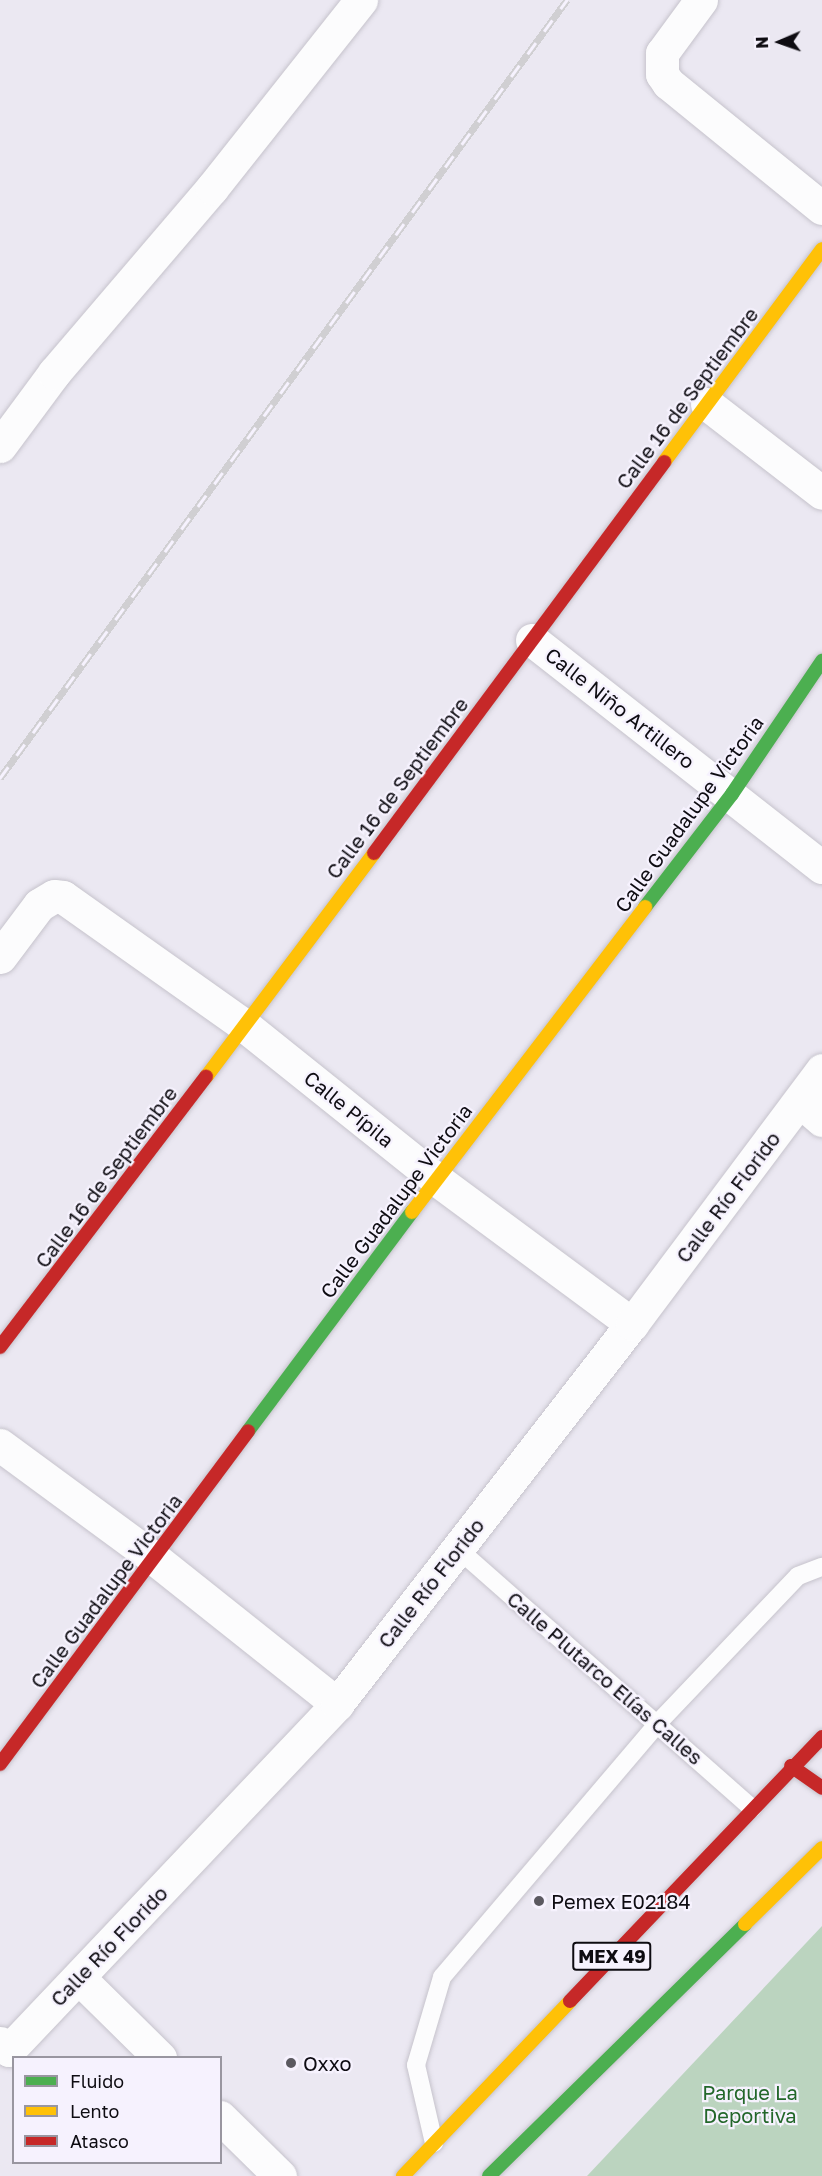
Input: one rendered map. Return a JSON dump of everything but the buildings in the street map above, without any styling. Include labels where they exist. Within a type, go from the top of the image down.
[{"type":"main road","name":"Calle 16 de Septiembre","points":[[0,1347],[245,1026],[822,249]]},
{"type":"main road","name":"Calle Guadalupe Victoria","points":[[0,1764],[436,1179],[732,794],[822,661]]},
{"type":"main road","name":"MEX 49","points":[[403,2176],[791,1766],[822,1737]]},
{"type":"main road","points":[[791,1766],[822,1788]]},
{"type":"main road","points":[[489,2176],[822,1848]]},
{"type":"street","points":[[0,446],[54,373],[212,188],[362,0]]},
{"type":"street","points":[[701,0],[662,53],[660,64],[668,83],[822,208]]},
{"type":"street","points":[[707,404],[822,494]]},
{"type":"street","name":"Calle Niño Artillero","points":[[532,640],[732,794],[822,867]]},
{"type":"street","name":"Calle Pípila","points":[[0,957],[39,905],[54,896],[63,897],[245,1026],[436,1179],[632,1324]]},
{"type":"street","name":"Calle Río Florido","points":[[3,2051],[79,1978],[337,1704],[632,1324],[811,1110],[822,1070]]},
{"type":"street","points":[[0,1444],[155,1559],[337,1704]]},
{"type":"street","points":[[79,1978],[158,2056]]},
{"type":"street","points":[[222,2119],[280,2176]]},
{"type":"lane","name":"Calle Plutarco Elías Calles","points":[[458,1549],[752,1808]]},
{"type":"lane","points":[[434,2143],[416,2065],[442,1977],[657,1724],[798,1576],[822,1567]]},
{"type":"green space","name":"Parque La Deportiva","points":[[822,1926],[822,2176],[587,2176]]},
{"type":"railway","points":[[0,778],[567,0]]},
{"type":"traffic: fast","points":[[645,907],[732,794],[822,661]]},
{"type":"traffic: fast","points":[[248,1431],[412,1212]]},
{"type":"traffic: fast","points":[[489,2176],[745,1924]]},
{"type":"traffic: slow","points":[[664,462],[822,249]]},
{"type":"traffic: slow","points":[[206,1077],[374,853]]},
{"type":"traffic: slow","points":[[412,1212],[645,907]]},
{"type":"traffic: slow","points":[[745,1924],[822,1848]]},
{"type":"traffic: slow","points":[[403,2176],[570,2001]]},
{"type":"traffic: jam","points":[[374,853],[664,462]]},
{"type":"traffic: jam","points":[[0,1347],[206,1077]]},
{"type":"traffic: jam","points":[[0,1764],[248,1431]]},
{"type":"traffic: jam","points":[[570,2001],[822,1737]]},
{"type":"traffic: jam","points":[[791,1766],[822,1788]]},
{"type":"place","name":"Pemex E02184","points":[[539,1901]]},
{"type":"place","name":"Oxxo","points":[[291,2063]]}]
